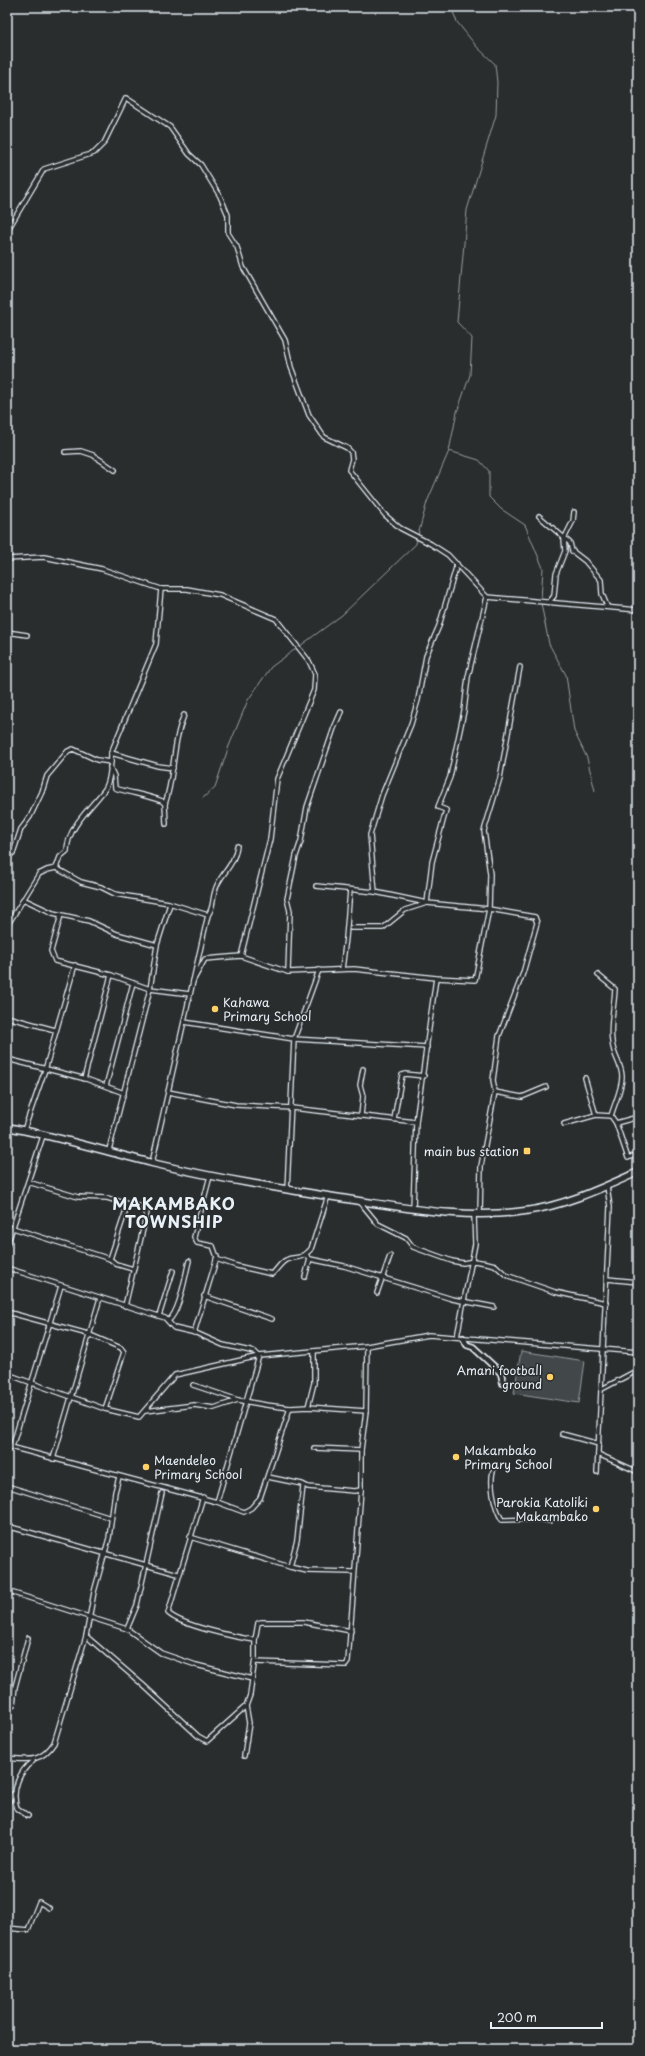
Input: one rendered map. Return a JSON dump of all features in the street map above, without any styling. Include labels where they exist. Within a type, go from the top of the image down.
[{"type":"highway","points":[[7,1127],[109,1150],[152,1162],[287,1190],[413,1209],[477,1214],[526,1211],[570,1200],[638,1172]]},
{"type":"street","points":[[7,231],[44,169],[94,153],[104,143],[126,98],[170,127],[189,154],[201,165],[220,196],[228,215],[228,233],[237,247],[243,267],[285,340],[295,378],[309,415],[324,438],[347,448],[351,452],[352,459],[349,470],[385,514],[400,528],[432,544],[457,564],[487,597],[607,606],[638,610]]},
{"type":"street","points":[[65,452],[81,451],[93,455],[115,470]]},
{"type":"street","points":[[549,602],[554,596],[556,574],[565,551],[564,539],[567,537],[574,512]]},
{"type":"street","points":[[539,516],[570,543],[572,551],[584,561],[600,580],[602,594],[607,606]]},
{"type":"street","points":[[7,559],[44,557],[102,569],[161,589],[187,589],[220,595],[276,619],[309,661],[315,674],[312,696],[277,779],[270,840],[241,956]]},
{"type":"street","points":[[375,892],[370,835],[382,795],[411,724],[418,700],[426,656],[439,626],[457,564]]},
{"type":"street","points":[[56,868],[60,856],[67,851],[67,844],[80,818],[106,788],[111,753],[156,644],[161,589]]},
{"type":"street","points":[[428,903],[432,862],[446,810],[438,807],[450,777],[464,711],[468,677],[487,597]]},
{"type":"street","points":[[7,632],[27,635]]},
{"type":"street","points":[[193,981],[205,959],[241,956],[288,972],[354,969],[436,978],[476,980],[489,910],[490,874],[484,831],[500,778],[520,667]]},
{"type":"street","points":[[288,972],[290,912],[287,899],[301,841],[307,807],[341,712]]},
{"type":"street","points":[[166,824],[165,804],[173,768],[176,744],[184,715]]},
{"type":"street","points":[[7,858],[13,853],[21,829],[30,817],[42,792],[47,776],[68,751],[73,749],[97,760],[110,762]]},
{"type":"street","points":[[111,753],[164,768],[173,768]]},
{"type":"street","points":[[110,767],[114,776],[115,788],[123,792],[135,792],[162,801],[165,804]]},
{"type":"street","points":[[152,1162],[208,915],[213,908],[215,891],[232,864],[237,846]]},
{"type":"street","points":[[7,926],[39,874],[56,868],[81,882],[101,886],[115,894],[170,904],[208,915]]},
{"type":"street","points":[[316,886],[375,892],[428,903],[534,916],[537,920],[523,973],[499,1036],[493,1080],[495,1092],[481,1166],[472,1262],[457,1337]]},
{"type":"street","points":[[342,970],[350,890]]},
{"type":"street","points":[[23,899],[42,909],[88,921],[117,934],[157,945]]},
{"type":"street","points":[[351,928],[383,928],[405,910],[428,903]]},
{"type":"street","points":[[109,1150],[150,989],[157,945],[170,904]]},
{"type":"street","points":[[61,914],[51,951],[56,961],[111,975],[150,989],[190,994]]},
{"type":"street","points":[[24,1130],[45,1070],[55,1030],[75,965]]},
{"type":"street","points":[[287,1190],[294,1039],[319,970]]},
{"type":"street","points":[[84,1079],[111,975]]},
{"type":"street","points":[[598,975],[615,989],[611,1026],[614,1051],[618,1063],[621,1066],[622,1079],[611,1116]]},
{"type":"street","points":[[413,1209],[416,1122],[424,1076],[436,978]]},
{"type":"street","points":[[106,1086],[133,983]]},
{"type":"street","points":[[7,1018],[55,1030]]},
{"type":"street","points":[[184,1022],[294,1039],[427,1047]]},
{"type":"street","points":[[7,1058],[45,1070],[84,1079],[124,1093]]},
{"type":"street","points":[[361,1116],[363,1096],[360,1085],[363,1069]]},
{"type":"street","points":[[394,1119],[402,1075],[424,1076]]},
{"type":"street","points":[[585,1078],[596,1115]]},
{"type":"street","points":[[495,1092],[522,1097],[546,1087]]},
{"type":"street","points":[[168,1092],[236,1105],[292,1108],[416,1122]]},
{"type":"street","points":[[564,1124],[596,1115],[611,1116]]},
{"type":"street","points":[[611,1116],[616,1123],[628,1158],[638,1154]]},
{"type":"street","points":[[616,1123],[638,1117]]},
{"type":"street","points":[[7,1245],[43,1136]]},
{"type":"street","points":[[194,1333],[216,1259],[215,1251],[212,1246],[197,1243],[194,1237],[210,1174]]},
{"type":"street","points":[[28,1182],[78,1198],[102,1198],[148,1208],[125,1306]]},
{"type":"street","points":[[597,1472],[610,1207],[607,1186]]},
{"type":"street","points":[[216,1259],[237,1266],[272,1274],[285,1260],[297,1259],[306,1255],[311,1249],[328,1196]]},
{"type":"street","points":[[359,1201],[378,1224],[406,1238],[413,1246],[463,1263],[472,1262],[494,1265],[506,1275],[555,1292],[606,1303]]},
{"type":"street","points":[[110,1259],[128,1204]]},
{"type":"street","points":[[13,1228],[110,1259],[116,1264],[133,1270]]},
{"type":"street","points":[[306,1255],[310,1259],[344,1266],[382,1279],[452,1299],[494,1307]]},
{"type":"street","points":[[377,1293],[390,1256]]},
{"type":"street","points":[[304,1277],[310,1259]]},
{"type":"street","points":[[168,1320],[173,1315],[178,1302],[188,1261]]},
{"type":"street","points":[[7,1268],[159,1316],[168,1320],[174,1328],[194,1333],[224,1345],[255,1352],[259,1356]]},
{"type":"street","points":[[159,1316],[173,1271]]},
{"type":"street","points":[[607,1279],[638,1282]]},
{"type":"street","points":[[12,1447],[61,1286]]},
{"type":"street","points":[[204,1296],[272,1319]]},
{"type":"street","points":[[52,1458],[100,1298]]},
{"type":"street","points":[[7,1312],[88,1334],[124,1350],[105,1409]]},
{"type":"street","points":[[7,1374],[105,1409],[140,1417],[175,1375],[259,1356],[367,1346],[429,1335],[638,1352]]},
{"type":"street","points":[[463,1338],[467,1345],[473,1346],[501,1373],[503,1383]]},
{"type":"street","points":[[255,1662],[346,1665],[351,1631],[361,1490],[361,1450],[366,1411],[367,1346]]},
{"type":"street","points":[[308,1407],[314,1383],[314,1351]]},
{"type":"street","points":[[217,1502],[259,1356]]},
{"type":"street","points":[[602,1389],[638,1370]]},
{"type":"street","points":[[193,1385],[238,1400]]},
{"type":"street","points":[[145,1412],[194,1405],[214,1408],[238,1400],[247,1400],[290,1408],[308,1407],[366,1411]]},
{"type":"street","points":[[7,1446],[203,1497],[244,1512],[251,1508],[260,1498],[290,1408]]},
{"type":"street","points":[[562,1434],[599,1444]]},
{"type":"street","points":[[314,1448],[361,1450]]},
{"type":"street","points":[[598,1454],[638,1472]]},
{"type":"street","points":[[495,1466],[492,1473],[492,1487],[498,1515],[502,1520],[539,1519],[550,1522]]},
{"type":"street","points":[[7,1804],[14,1793],[25,1766],[49,1749],[54,1743],[86,1636],[94,1592],[109,1538],[111,1518],[119,1476]]},
{"type":"street","points":[[268,1477],[308,1488],[354,1491],[361,1490]]},
{"type":"street","points":[[7,1486],[111,1518]]},
{"type":"street","points":[[290,1567],[297,1540],[303,1486]]},
{"type":"street","points":[[127,1629],[136,1605],[162,1493]]},
{"type":"street","points":[[203,1497],[178,1574],[168,1614],[228,1636],[255,1640]]},
{"type":"street","points":[[7,1526],[105,1555],[178,1574]]},
{"type":"street","points":[[190,1537],[307,1571],[354,1572]]},
{"type":"street","points":[[7,1591],[90,1616],[127,1629],[161,1653],[196,1665],[252,1679]]},
{"type":"street","points":[[244,1756],[249,1723],[246,1706],[255,1662],[255,1640],[257,1626],[261,1622],[304,1622],[351,1631]]},
{"type":"street","points":[[86,1636],[207,1741],[246,1706]]},
{"type":"street","points":[[7,1712],[13,1705],[15,1687],[28,1638]]},
{"type":"street","points":[[7,1758],[34,1760]]},
{"type":"street","points":[[14,1793],[17,1808],[28,1816]]},
{"type":"street","points":[[7,1928],[28,1930],[39,1902],[49,1908]]},
{"type":"shaded area","name":"Amani football ground","points":[[521,1351],[585,1361],[579,1403],[514,1393]]},
{"type":"waterway","points":[[418,535],[427,502],[449,451],[457,412],[470,375],[472,338],[457,322],[467,210],[496,115],[497,82],[495,64],[477,47],[457,22],[451,7]]},
{"type":"waterway","points":[[449,451],[479,460],[489,471],[489,497],[501,509],[525,525],[543,568],[541,600]]},
{"type":"waterway","points":[[300,646],[342,615],[416,544],[417,538]]},
{"type":"waterway","points":[[541,603],[549,644],[566,675],[574,731],[587,758],[595,791]]},
{"type":"waterway","points":[[203,798],[215,787],[229,746],[248,700],[271,667],[297,648]]},
{"type":"place","name":"Kahawa Primary School","points":[[215,1009]]},
{"type":"place","name":"main bus station","points":[[527,1151]]},
{"type":"place","name":"Amani football ground","points":[[550,1377]]},
{"type":"place","name":"Makambako Primary School","points":[[456,1457]]},
{"type":"place","name":"Maendeleo Primary School","points":[[146,1467]]},
{"type":"place","name":"Parokia Katoliki Makambako","points":[[596,1509]]},
{"type":"district","name":"MAKAMBAKO TOWNSHIP","points":[[174,1212]]}]
